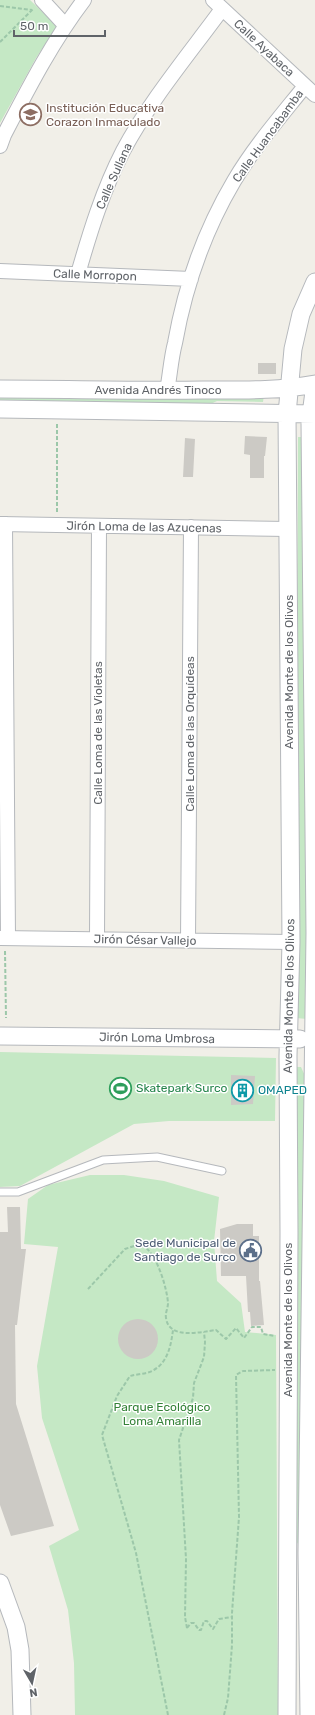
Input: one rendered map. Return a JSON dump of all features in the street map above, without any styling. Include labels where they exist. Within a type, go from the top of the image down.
[{"type":"street","points":[[0,146],[4,135],[29,87],[65,25],[84,0]]},
{"type":"street","name":"Calle Ayabaca","points":[[218,5],[310,90]]},
{"type":"street","name":"Calle Sullana","points":[[78,274],[91,230],[109,182],[123,151],[218,5]]},
{"type":"street","points":[[36,6],[65,25]]},
{"type":"street","name":"Calle Huancabamba","points":[[168,391],[175,342],[191,279],[208,232],[234,181],[266,135],[310,90]]},
{"type":"street","name":"Calle Morropon","points":[[0,271],[191,279]]},
{"type":"street","name":"Avenida Monte de los Olivos","points":[[287,1715],[289,1039],[291,942],[287,414],[288,389],[293,349],[301,314],[315,282]]},
{"type":"street","name":"Avenida Andrés Tinoco","points":[[0,388],[168,391],[288,389],[315,384]]},
{"type":"street","name":"Avenida Monte de los Olivos","points":[[309,1715],[312,1579],[315,933],[313,414],[315,384]]},
{"type":"street","name":"Avenida Andrés Tinoco","points":[[0,410],[313,414]]},
{"type":"street","points":[[2,524],[4,941]]},
{"type":"street","name":"Jirón Loma de las Azucenas","points":[[2,524],[288,529]]},
{"type":"street","name":"Calle Loma de las Violetas","points":[[96,939],[99,526]]},
{"type":"street","name":"Calle Loma de las Orquídeas","points":[[188,940],[191,527]]},
{"type":"street","name":"Jirón César Vallejo","points":[[4,941],[96,939],[291,942]]},
{"type":"street","name":"Jirón Loma Umbrosa","points":[[0,1036],[314,1039]]},
{"type":"street","points":[[287,1548],[311,1554]]},
{"type":"street","points":[[287,1585],[312,1579]]},
{"type":"street","points":[[0,1583],[16,1627],[20,1650],[22,1715]]},
{"type":"lane","points":[[0,1192],[18,1192],[103,1160],[157,1157],[222,1171]]},
{"type":"path","points":[[0,6],[36,6]]},
{"type":"path","points":[[0,42],[36,6]]},
{"type":"path","points":[[57,410],[57,525]]},
{"type":"path","points":[[4,941],[6,1018]]},
{"type":"path","points":[[88,1289],[125,1249],[140,1244],[150,1251],[160,1271],[165,1286],[168,1304],[165,1317],[168,1326],[173,1330],[190,1334],[216,1330],[226,1339],[236,1328],[244,1338],[252,1327],[261,1327],[262,1334],[288,1337]]},
{"type":"path","points":[[168,1715],[136,1554],[102,1435],[117,1396],[130,1376],[152,1371],[163,1362],[170,1348],[173,1330]]},
{"type":"path","points":[[204,1332],[206,1342],[204,1357],[194,1383],[194,1391],[179,1440],[186,1559],[185,1617],[187,1628],[191,1623],[194,1623],[199,1630],[201,1630],[204,1620],[207,1621],[213,1629],[220,1619],[232,1617]]},
{"type":"path","points":[[224,1715],[230,1669],[238,1517],[236,1375],[243,1371],[288,1371]]},
{"type":"green space","points":[[0,0],[30,0],[57,26],[36,58],[0,123]]},
{"type":"green space","points":[[0,392],[264,395],[263,402],[217,401],[204,407],[0,404]]},
{"type":"green space","points":[[298,437],[305,437],[307,1019],[296,1018]]},
{"type":"green space","points":[[0,1052],[276,1058],[275,1121],[169,1121],[134,1124],[20,1186],[0,1187]]},
{"type":"green space","points":[[297,1067],[301,1067],[306,1078],[301,1540],[298,1544],[294,1537]]},
{"type":"green space","name":"Parque Ecológico Loma Amarilla","points":[[90,1175],[124,1175],[164,1181],[219,1197],[214,1241],[217,1281],[241,1303],[245,1332],[276,1335],[278,1715],[75,1715],[74,1663],[68,1610],[49,1546],[79,1530],[42,1418],[37,1366],[58,1247],[24,1244],[28,1199],[48,1185]]},
{"type":"building","points":[[258,363],[276,363],[276,374],[258,374]]},
{"type":"building","points":[[245,436],[267,437],[264,456],[264,478],[250,478],[250,455],[244,454]]},
{"type":"building","points":[[185,438],[195,439],[193,477],[183,477]]},
{"type":"building","name":"OMAPED","points":[[231,1075],[255,1076],[253,1104],[231,1105]]},
{"type":"building","points":[[7,1207],[20,1207],[21,1249],[26,1249],[17,1325],[15,1325],[16,1404],[54,1526],[11,1536],[0,1505],[0,1232],[8,1232]]},
{"type":"building","points":[[237,1224],[253,1224],[253,1236],[259,1236],[259,1281],[264,1325],[251,1326],[250,1312],[248,1312],[246,1276],[221,1276],[220,1229]]},
{"type":"building","points":[[142,1319],[149,1322],[155,1328],[158,1339],[157,1347],[149,1356],[142,1359],[134,1359],[127,1356],[119,1347],[118,1335],[121,1328],[130,1320]]},
{"type":"place","name":"Institución Educativa Corazon Inmaculado","points":[[31,115]]},
{"type":"place","name":"Skatepark Surco","points":[[121,1088]]},
{"type":"place","name":"OMAPED","points":[[243,1090]]},
{"type":"place","name":"Sede Municipal de Santiago de Surco","points":[[251,1250]]}]
